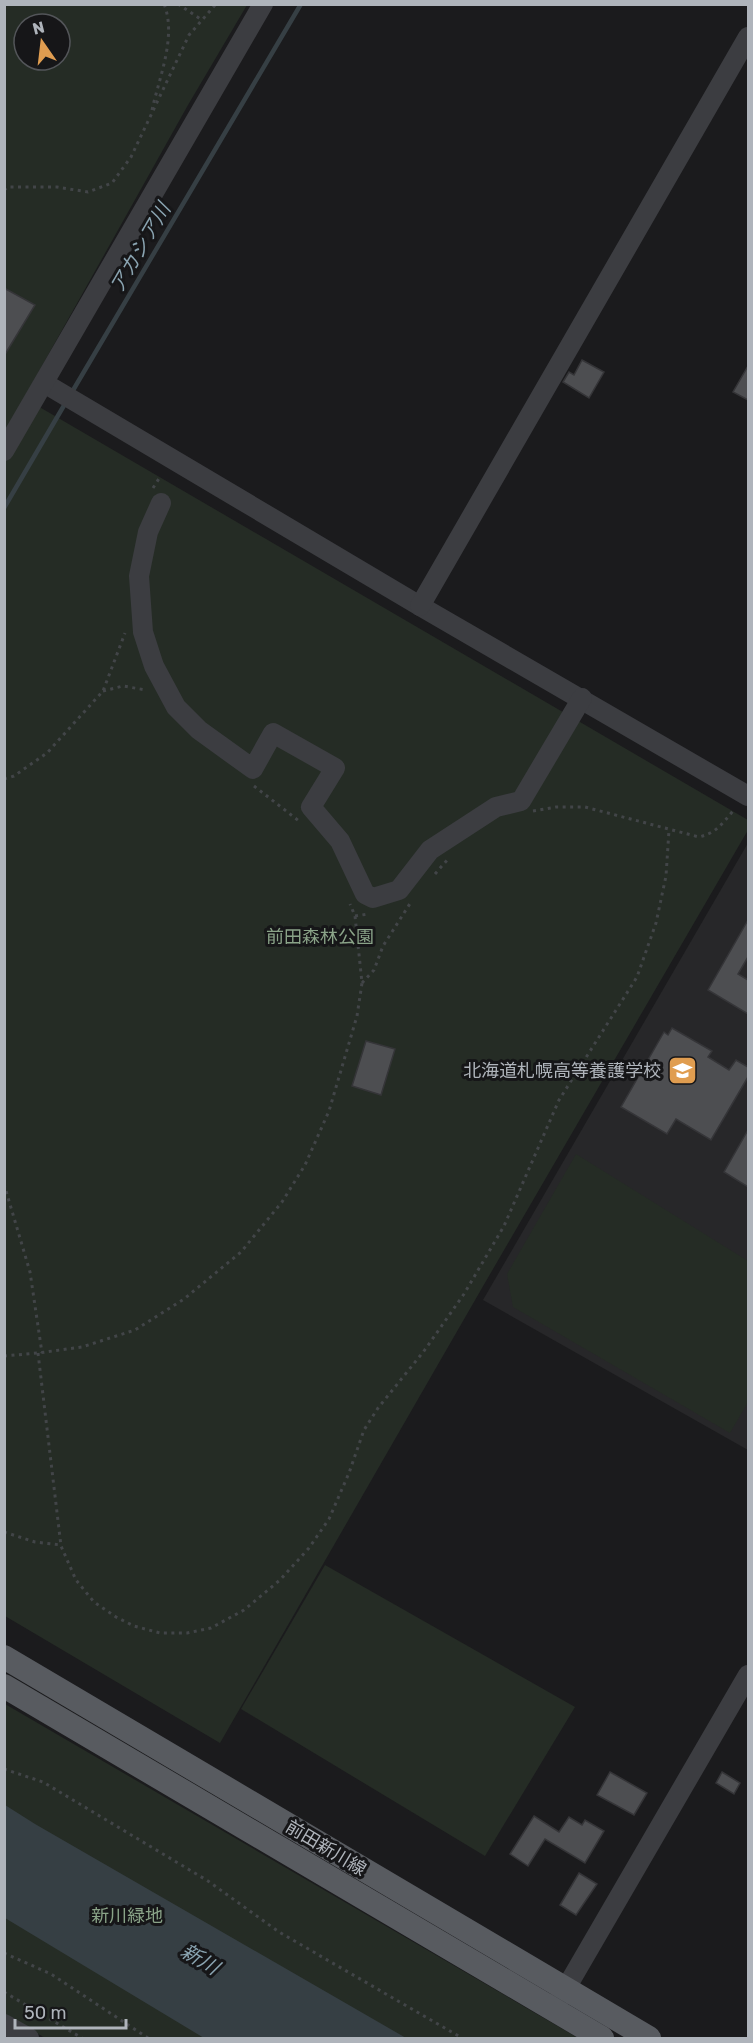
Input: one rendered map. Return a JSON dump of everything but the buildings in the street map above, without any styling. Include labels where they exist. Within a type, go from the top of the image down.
[{"type":"main road","name":"前田新川線","points":[[4,1657],[559,2000],[602,2038]]},
{"type":"main road","name":"前田新川線","points":[[4,1686],[559,2000],[649,2038]]},
{"type":"street","points":[[4,451],[48,386],[263,4]]},
{"type":"street","points":[[420,606],[748,37]]},
{"type":"street","points":[[48,386],[420,606],[748,796]]},
{"type":"street","points":[[161,503],[148,532],[140,576],[143,632],[154,666],[171,699],[199,730],[254,769],[273,733],[335,768],[311,807],[340,841],[365,894],[373,898],[399,890],[430,850],[477,819],[496,807],[521,801],[582,698]]},
{"type":"street","points":[[559,2000],[748,1675]]},
{"type":"street","points":[[4,2024],[29,2038]]},
{"type":"path","points":[[150,118],[170,33],[164,4]]},
{"type":"path","points":[[178,4],[202,20]]},
{"type":"path","points":[[6,188],[57,187],[88,192],[112,183],[131,157],[189,35],[216,4]]},
{"type":"path","points":[[4,779],[14,776],[47,753],[103,691],[125,633],[129,643]]},
{"type":"path","points":[[103,691],[123,686],[146,690],[142,681]]},
{"type":"path","points":[[246,780],[300,822]]},
{"type":"path","points":[[532,811],[556,807],[585,807],[699,837],[711,834],[719,828],[733,811]]},
{"type":"path","points":[[4,1184],[30,1272],[61,1546],[76,1580],[94,1602],[134,1626],[160,1633],[187,1633],[211,1628],[244,1610],[280,1580],[309,1548],[329,1519],[364,1430],[464,1294],[504,1226],[559,1100],[637,977],[658,914],[666,876],[669,830]]},
{"type":"path","points":[[429,881],[450,857]]},
{"type":"path","points":[[362,983],[374,970],[383,946],[414,899]]},
{"type":"path","points":[[4,1356],[82,1347],[135,1330],[184,1299],[241,1252],[282,1202],[309,1154],[328,1111],[357,1016],[362,983],[355,916],[349,900]]},
{"type":"path","points":[[4,1532],[35,1542],[61,1546]]},
{"type":"path","points":[[4,1769],[43,1782],[208,1881],[279,1932],[462,2038]]},
{"type":"path","points":[[4,1953],[51,1974],[148,2038]]},
{"type":"path","points":[[4,1992],[82,2038]]},
{"type":"shaded area","name":"北海道札幌高等養護学校","points":[[748,843],[748,1450],[483,1300]]},
{"type":"green space","name":"前田森林公園","points":[[4,5],[247,5],[188,105],[24,398],[748,820],[748,830],[220,1743],[5,1616]]},
{"type":"green space","points":[[576,1154],[748,1261],[748,1402],[730,1433],[513,1307],[507,1274]]},
{"type":"green space","points":[[325,1565],[575,1707],[485,1856],[241,1709]]},
{"type":"green space","name":"新川緑地","points":[[5,1704],[578,2038],[45,2038],[5,2014]]},
{"type":"water","name":"新川","points":[[5,1805],[406,2038],[204,2038],[5,1918]]},
{"type":"waterway","name":"アカシア川","points":[[72,392],[301,4]]},
{"type":"waterway","name":"アカシア川","points":[[4,508],[66,402]]},
{"type":"place","name":"北海道札幌高等養護学校","points":[[682,1071]]}]
